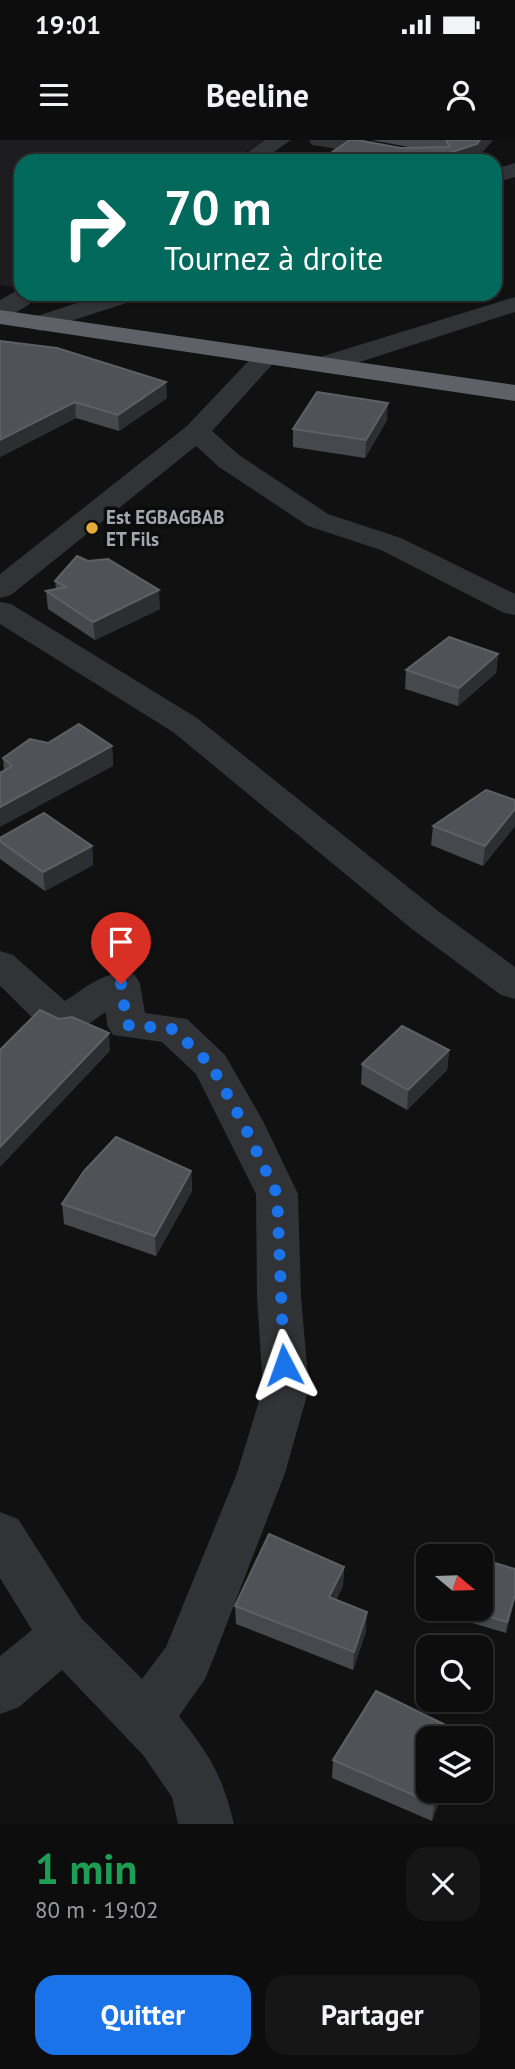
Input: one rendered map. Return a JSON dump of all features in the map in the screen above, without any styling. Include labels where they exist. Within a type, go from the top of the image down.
[{"type":"highway","points":[[0,317],[515,393]]},
{"type":"street","points":[[257,154],[280,140]]},
{"type":"street","points":[[320,140],[397,154]]},
{"type":"street","points":[[0,311],[16,301]]},
{"type":"street","points":[[40,323],[108,301]]},
{"type":"street","points":[[326,365],[515,304]]},
{"type":"street","points":[[0,589],[197,432],[266,356]]},
{"type":"street","points":[[197,432],[229,461],[318,520],[391,544],[515,606]]},
{"type":"street","points":[[0,611],[185,726],[425,920],[515,986]]},
{"type":"street","points":[[0,964],[62,1021],[121,984],[127,1025],[173,1029],[211,1065],[277,1194],[279,1297],[286,1388],[261,1473],[186,1662],[147,1716],[197,1786],[206,1824]]},
{"type":"street","points":[[0,1534],[64,1636],[164,1740]]},
{"type":"street","points":[[0,1689],[64,1636]]},
{"type":"shaded area","points":[[0,140],[266,140],[242,154],[14,154],[14,288],[0,285]]},
{"type":"building","points":[[350,140],[401,148],[450,147],[446,140],[480,140],[477,144],[446,154],[329,154]]},
{"type":"building","points":[[0,341],[57,348],[166,382],[118,415],[75,402],[0,440]]},
{"type":"building","points":[[317,392],[388,403],[366,440],[293,429]]},
{"type":"building","points":[[77,556],[88,561],[108,559],[159,590],[93,622],[46,591],[66,587],[55,581]]},
{"type":"building","points":[[449,637],[498,654],[459,688],[406,670]]},
{"type":"building","points":[[79,724],[112,746],[0,807],[0,773],[12,766],[3,758],[30,739],[48,743]]},
{"type":"building","points":[[486,790],[515,800],[515,809],[485,846],[433,826]]},
{"type":"building","points":[[44,813],[92,846],[43,872],[0,841],[0,838]]},
{"type":"building","points":[[40,1010],[59,1019],[72,1017],[109,1033],[0,1147],[0,1050]]},
{"type":"building","points":[[402,1026],[449,1050],[408,1090],[362,1064]]},
{"type":"building","points":[[116,1137],[191,1171],[155,1236],[62,1204],[84,1171]]},
{"type":"building","points":[[269,1534],[344,1567],[329,1597],[367,1612],[354,1652],[235,1606]]},
{"type":"building","points":[[494,1563],[515,1569],[515,1594],[507,1622],[494,1618]]},
{"type":"building","points":[[376,1691],[448,1726],[416,1726],[416,1796],[333,1760]]},
{"type":"place","name":"Est EGBAGBAB ET Fils","points":[[92,528]]},
{"type":"route","points":[[121,984],[127,1025],[173,1029],[211,1065],[277,1194],[279,1297],[284,1365]]}]
